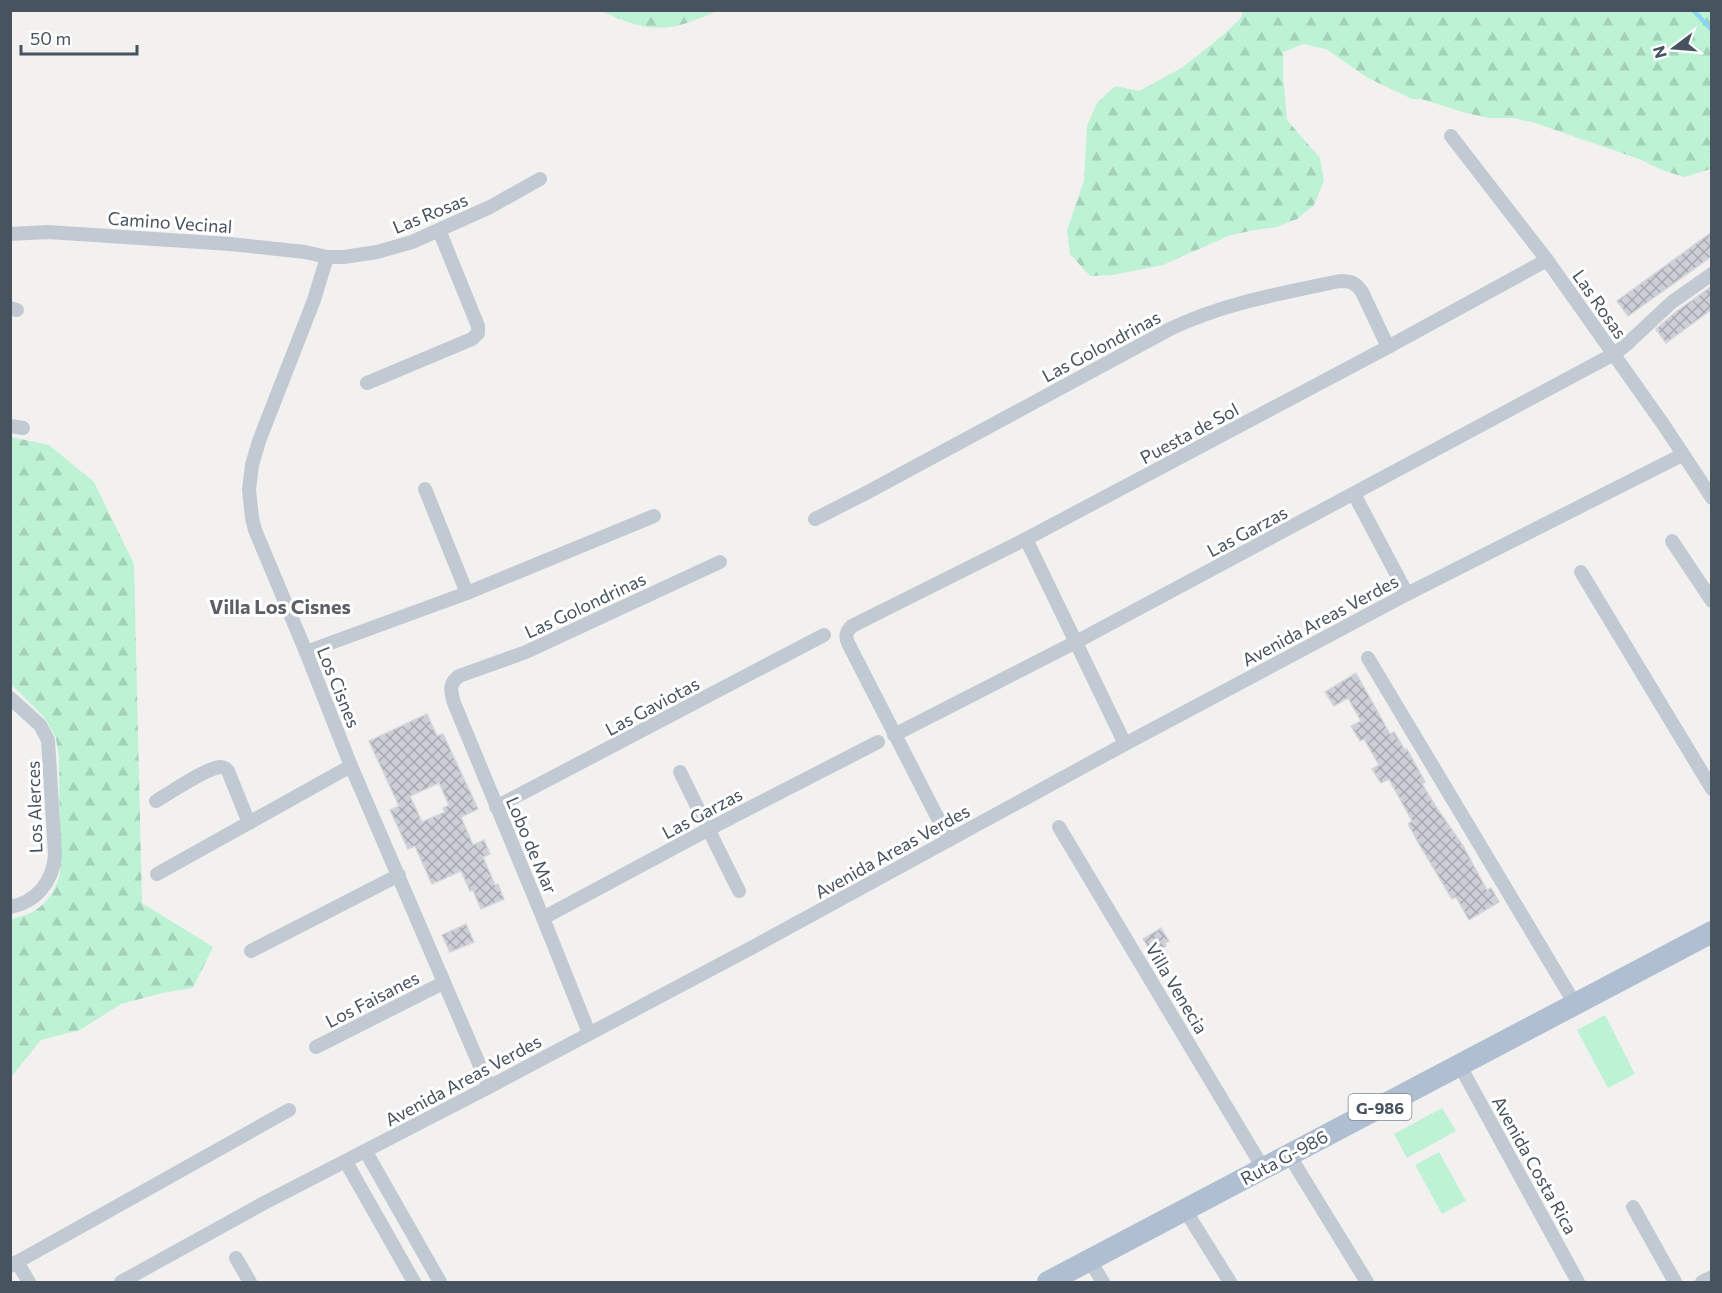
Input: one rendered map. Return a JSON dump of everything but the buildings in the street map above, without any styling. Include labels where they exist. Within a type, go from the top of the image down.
[{"type":"main road","name":"Ruta G-986","points":[[1048,1282],[1712,932]]},
{"type":"street","name":"Las Rosas","points":[[1451,136],[1547,260],[1712,498]]},
{"type":"street","name":"Las Rosas","points":[[327,257],[377,252],[412,242],[490,207],[540,179]]},
{"type":"street","points":[[368,384],[472,339],[478,333],[478,326],[440,230]]},
{"type":"street","name":"Camino Vecinal","points":[[10,234],[48,232],[230,244],[305,252],[327,257]]},
{"type":"street","name":"Los Cisnes","points":[[327,257],[314,300],[259,441],[252,465],[249,490],[251,511],[255,530],[351,766],[489,1087]]},
{"type":"street","name":"Puesta de Sol","points":[[894,735],[848,643],[847,633],[852,626],[1026,539],[1547,260]]},
{"type":"street","name":"Las Garzas","points":[[894,735],[1076,642],[1614,354],[1672,302],[1712,274]]},
{"type":"street","name":"Las Golondrinas","points":[[816,519],[1170,329],[1218,309],[1340,281],[1351,281],[1358,285],[1362,292],[1388,347]]},
{"type":"street","name":"Avenida Areas Verdes","points":[[121,1282],[274,1198],[366,1152],[753,947],[1125,744],[1407,594],[1682,455]]},
{"type":"street","points":[[425,489],[467,593]]},
{"type":"street","points":[[1354,494],[1407,594]]},
{"type":"street","points":[[306,652],[467,593],[654,516]]},
{"type":"street","points":[[1026,539],[1125,744]]},
{"type":"street","points":[[1672,542],[1712,601]]},
{"type":"street","name":"Las Golondrinas","points":[[463,675],[526,652],[720,562]]},
{"type":"street","points":[[1581,572],[1712,789]]},
{"type":"street","name":"Las Gaviotas","points":[[496,807],[824,635]]},
{"type":"street","points":[[1368,658],[1575,1004]]},
{"type":"street","name":"Lobo de Mar","points":[[463,675],[453,682],[451,691],[454,703],[589,1033]]},
{"type":"street","name":"Los Alerces","points":[[10,698],[40,725],[48,740],[55,855],[52,873],[42,890],[28,901],[10,907]]},
{"type":"street","points":[[894,735],[949,840]]},
{"type":"street","name":"Las Garzas","points":[[543,918],[878,742]]},
{"type":"street","points":[[158,874],[351,766]]},
{"type":"street","points":[[156,801],[205,773],[221,767],[228,771],[249,823]]},
{"type":"street","points":[[680,772],[739,891]]},
{"type":"street","name":"Villa Venecia","points":[[1059,827],[1263,1168]]},
{"type":"street","points":[[251,951],[399,875]]},
{"type":"street","name":"Los Faisanes","points":[[316,1047],[443,983]]},
{"type":"street","name":"Avenida Costa Rica","points":[[1460,1066],[1578,1282]]},
{"type":"street","points":[[29,1282],[14,1264],[289,1110]]},
{"type":"street","points":[[366,1152],[440,1282]]},
{"type":"street","points":[[1289,1155],[1367,1282]]},
{"type":"street","points":[[346,1162],[414,1282]]},
{"type":"street","points":[[1633,1208],[1675,1282]]},
{"type":"street","points":[[1185,1210],[1230,1282]]},
{"type":"street","points":[[236,1258],[250,1282]]},
{"type":"street","points":[[1090,1261],[1102,1282]]},
{"type":"street","points":[[1702,1282],[1712,1277]]},
{"type":"green space","points":[[601,11],[716,11],[682,25],[658,28],[625,21]]},
{"type":"green space","points":[[1243,11],[1711,11],[1711,169],[1684,177],[1535,123],[1512,118],[1489,118],[1421,99],[1412,99],[1368,78],[1326,49],[1303,44],[1283,52],[1283,75],[1287,120],[1320,158],[1324,181],[1314,205],[1297,219],[1277,227],[1228,236],[1163,265],[1113,275],[1090,276],[1070,254],[1067,230],[1084,181],[1087,126],[1097,103],[1115,86],[1139,91],[1183,67],[1222,36],[1240,19]]},
{"type":"green space","points":[[11,437],[49,445],[94,482],[134,564],[142,903],[213,947],[193,988],[162,993],[121,1004],[80,1030],[41,1040],[11,1077],[11,919],[29,914],[43,904],[53,891],[60,873],[59,757],[56,738],[45,718],[11,684]]},
{"type":"green space","points":[[1605,1015],[1635,1074],[1608,1088],[1577,1030]]},
{"type":"green space","points":[[1442,1108],[1456,1131],[1407,1158],[1394,1134]]},
{"type":"green space","points":[[1439,1152],[1466,1201],[1442,1214],[1415,1165]]},
{"type":"waterway","points":[[1693,10],[1712,30]]},
{"type":"district","name":"Villa Los Cisnes","points":[[280,606]]}]
